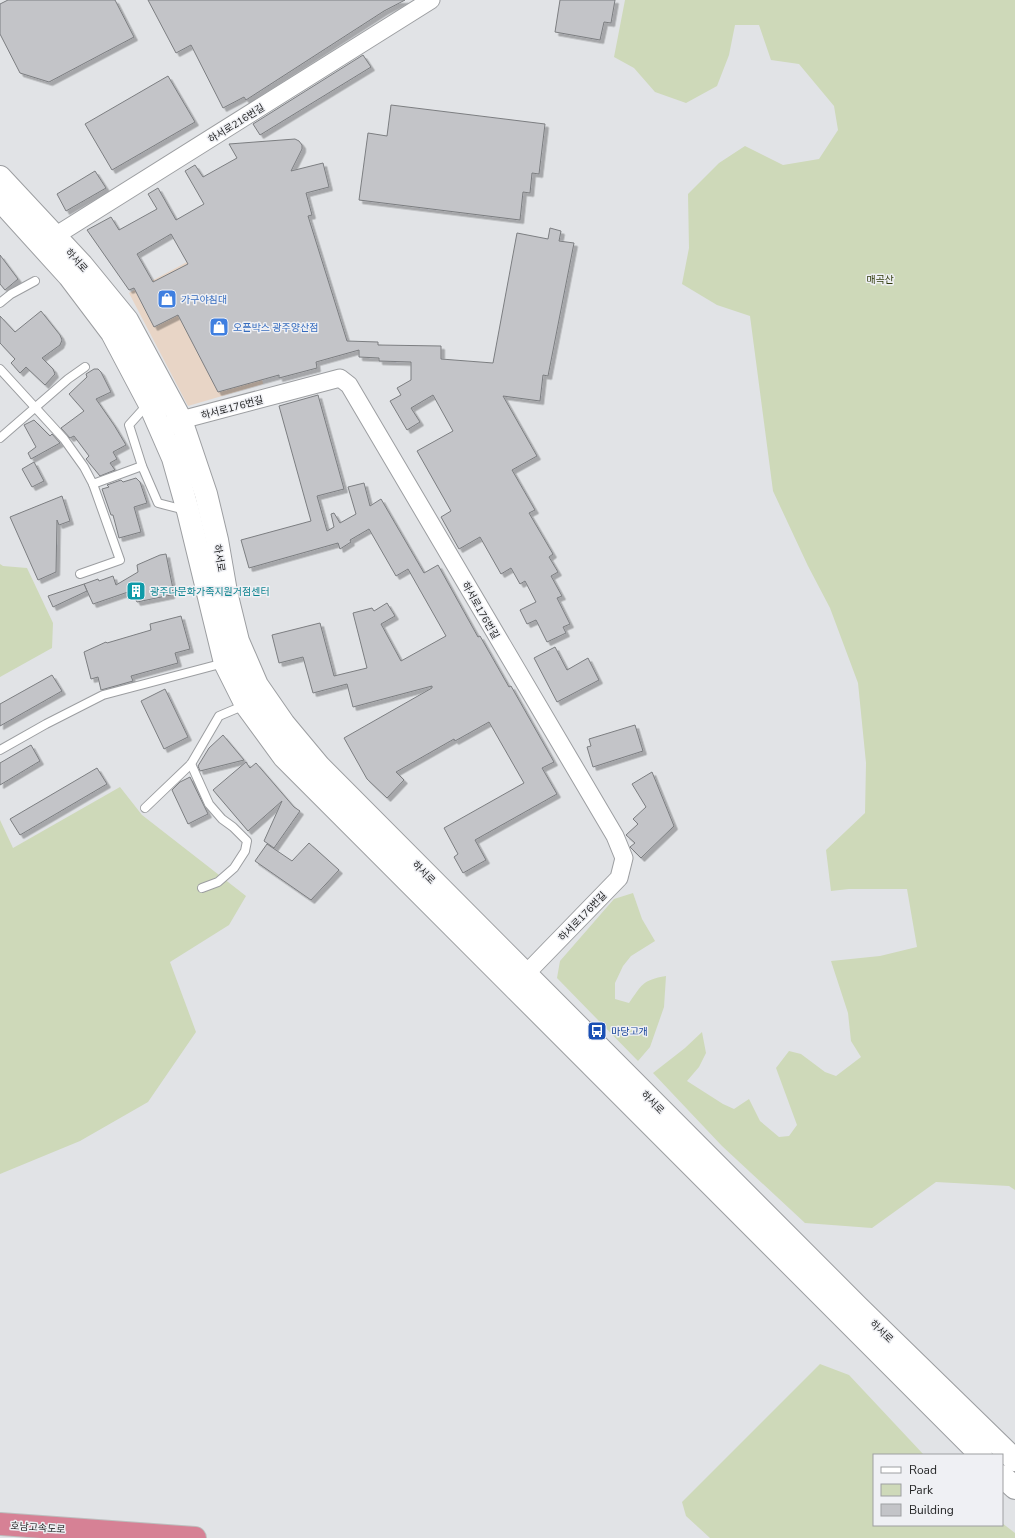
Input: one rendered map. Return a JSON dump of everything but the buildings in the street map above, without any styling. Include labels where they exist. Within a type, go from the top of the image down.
[{"type":"highway","name":"호남고속도로","points":[[0,1524],[195,1538]]},
{"type":"main road","name":"하서로","points":[[0,177],[49,242],[69,276],[112,333],[149,403],[173,458],[188,511],[225,663],[246,704],[284,757],[520,980],[1015,1460]]},
{"type":"main road","name":"하서로","points":[[0,200],[49,242],[82,264],[127,320],[181,420],[206,494],[217,540],[226,592],[238,641],[256,685],[284,724],[319,766],[520,980],[980,1454]]},
{"type":"main road","points":[[1003,1477],[1015,1488]]},
{"type":"street","name":"하서로216번길","points":[[49,242],[431,0]]},
{"type":"street","name":"하서로176번길","points":[[161,429],[181,420],[340,378],[349,385],[611,829],[624,858],[619,878],[520,980]]},
{"type":"lane","points":[[0,303],[11,294],[35,281]]},
{"type":"lane","points":[[0,438],[85,367]]},
{"type":"lane","points":[[0,369],[64,439],[84,467],[93,484],[120,560],[80,574]]},
{"type":"lane","points":[[149,403],[129,425],[142,466],[158,503],[188,511]]},
{"type":"lane","points":[[93,484],[142,466]]},
{"type":"lane","points":[[0,750],[46,724],[103,695],[225,663]]},
{"type":"lane","points":[[145,808],[191,764],[220,716],[246,704]]},
{"type":"lane","points":[[191,764],[209,804],[222,819],[233,827],[247,841],[245,851],[234,868],[218,882],[202,888]]},
{"type":"shaded area","points":[[234,237],[263,384],[188,406],[129,293]]},
{"type":"green space","name":"매곡산","points":[[625,0],[1015,0],[1015,1190],[1009,1186],[936,1182],[872,1228],[805,1223],[722,1146],[653,1073],[685,1048],[702,1032],[706,1053],[699,1067],[687,1081],[723,1104],[734,1109],[749,1099],[760,1121],[779,1137],[789,1136],[797,1125],[776,1068],[789,1051],[801,1054],[825,1072],[836,1076],[861,1057],[851,1041],[848,1013],[831,961],[880,956],[917,947],[907,889],[849,889],[831,891],[826,850],[865,813],[866,763],[858,683],[830,608],[808,566],[773,491],[750,316],[717,305],[682,284],[689,248],[688,194],[719,163],[745,146],[783,165],[819,159],[838,130],[834,106],[799,64],[771,60],[759,25],[735,25],[729,55],[717,86],[686,103],[655,92],[634,68],[614,57]]},
{"type":"green space","points":[[0,564],[3,566],[27,568],[53,623],[52,648],[0,677]]},
{"type":"green space","points":[[120,787],[142,815],[246,896],[229,925],[170,962],[196,1032],[148,1102],[80,1141],[0,1174],[0,820],[13,848]]},
{"type":"green space","points":[[633,893],[642,919],[655,941],[631,956],[623,966],[615,983],[615,999],[629,1003],[643,984],[652,979],[666,976],[664,1007],[650,1047],[638,1061],[557,978],[560,961],[614,899]]},
{"type":"green space","points":[[820,1364],[849,1375],[923,1454],[873,1454],[873,1526],[1003,1526],[1003,1524],[1015,1533],[1015,1538],[710,1538],[686,1516],[682,1502]]},
{"type":"place","name":"가구야침대","points":[[167,299]]},
{"type":"place","name":"오픈박스 광주양산점","points":[[219,327]]},
{"type":"place","name":"광주다문화가족지원거점센터","points":[[136,591]]},
{"type":"place","name":"마당고개","points":[[597,1031]]}]
